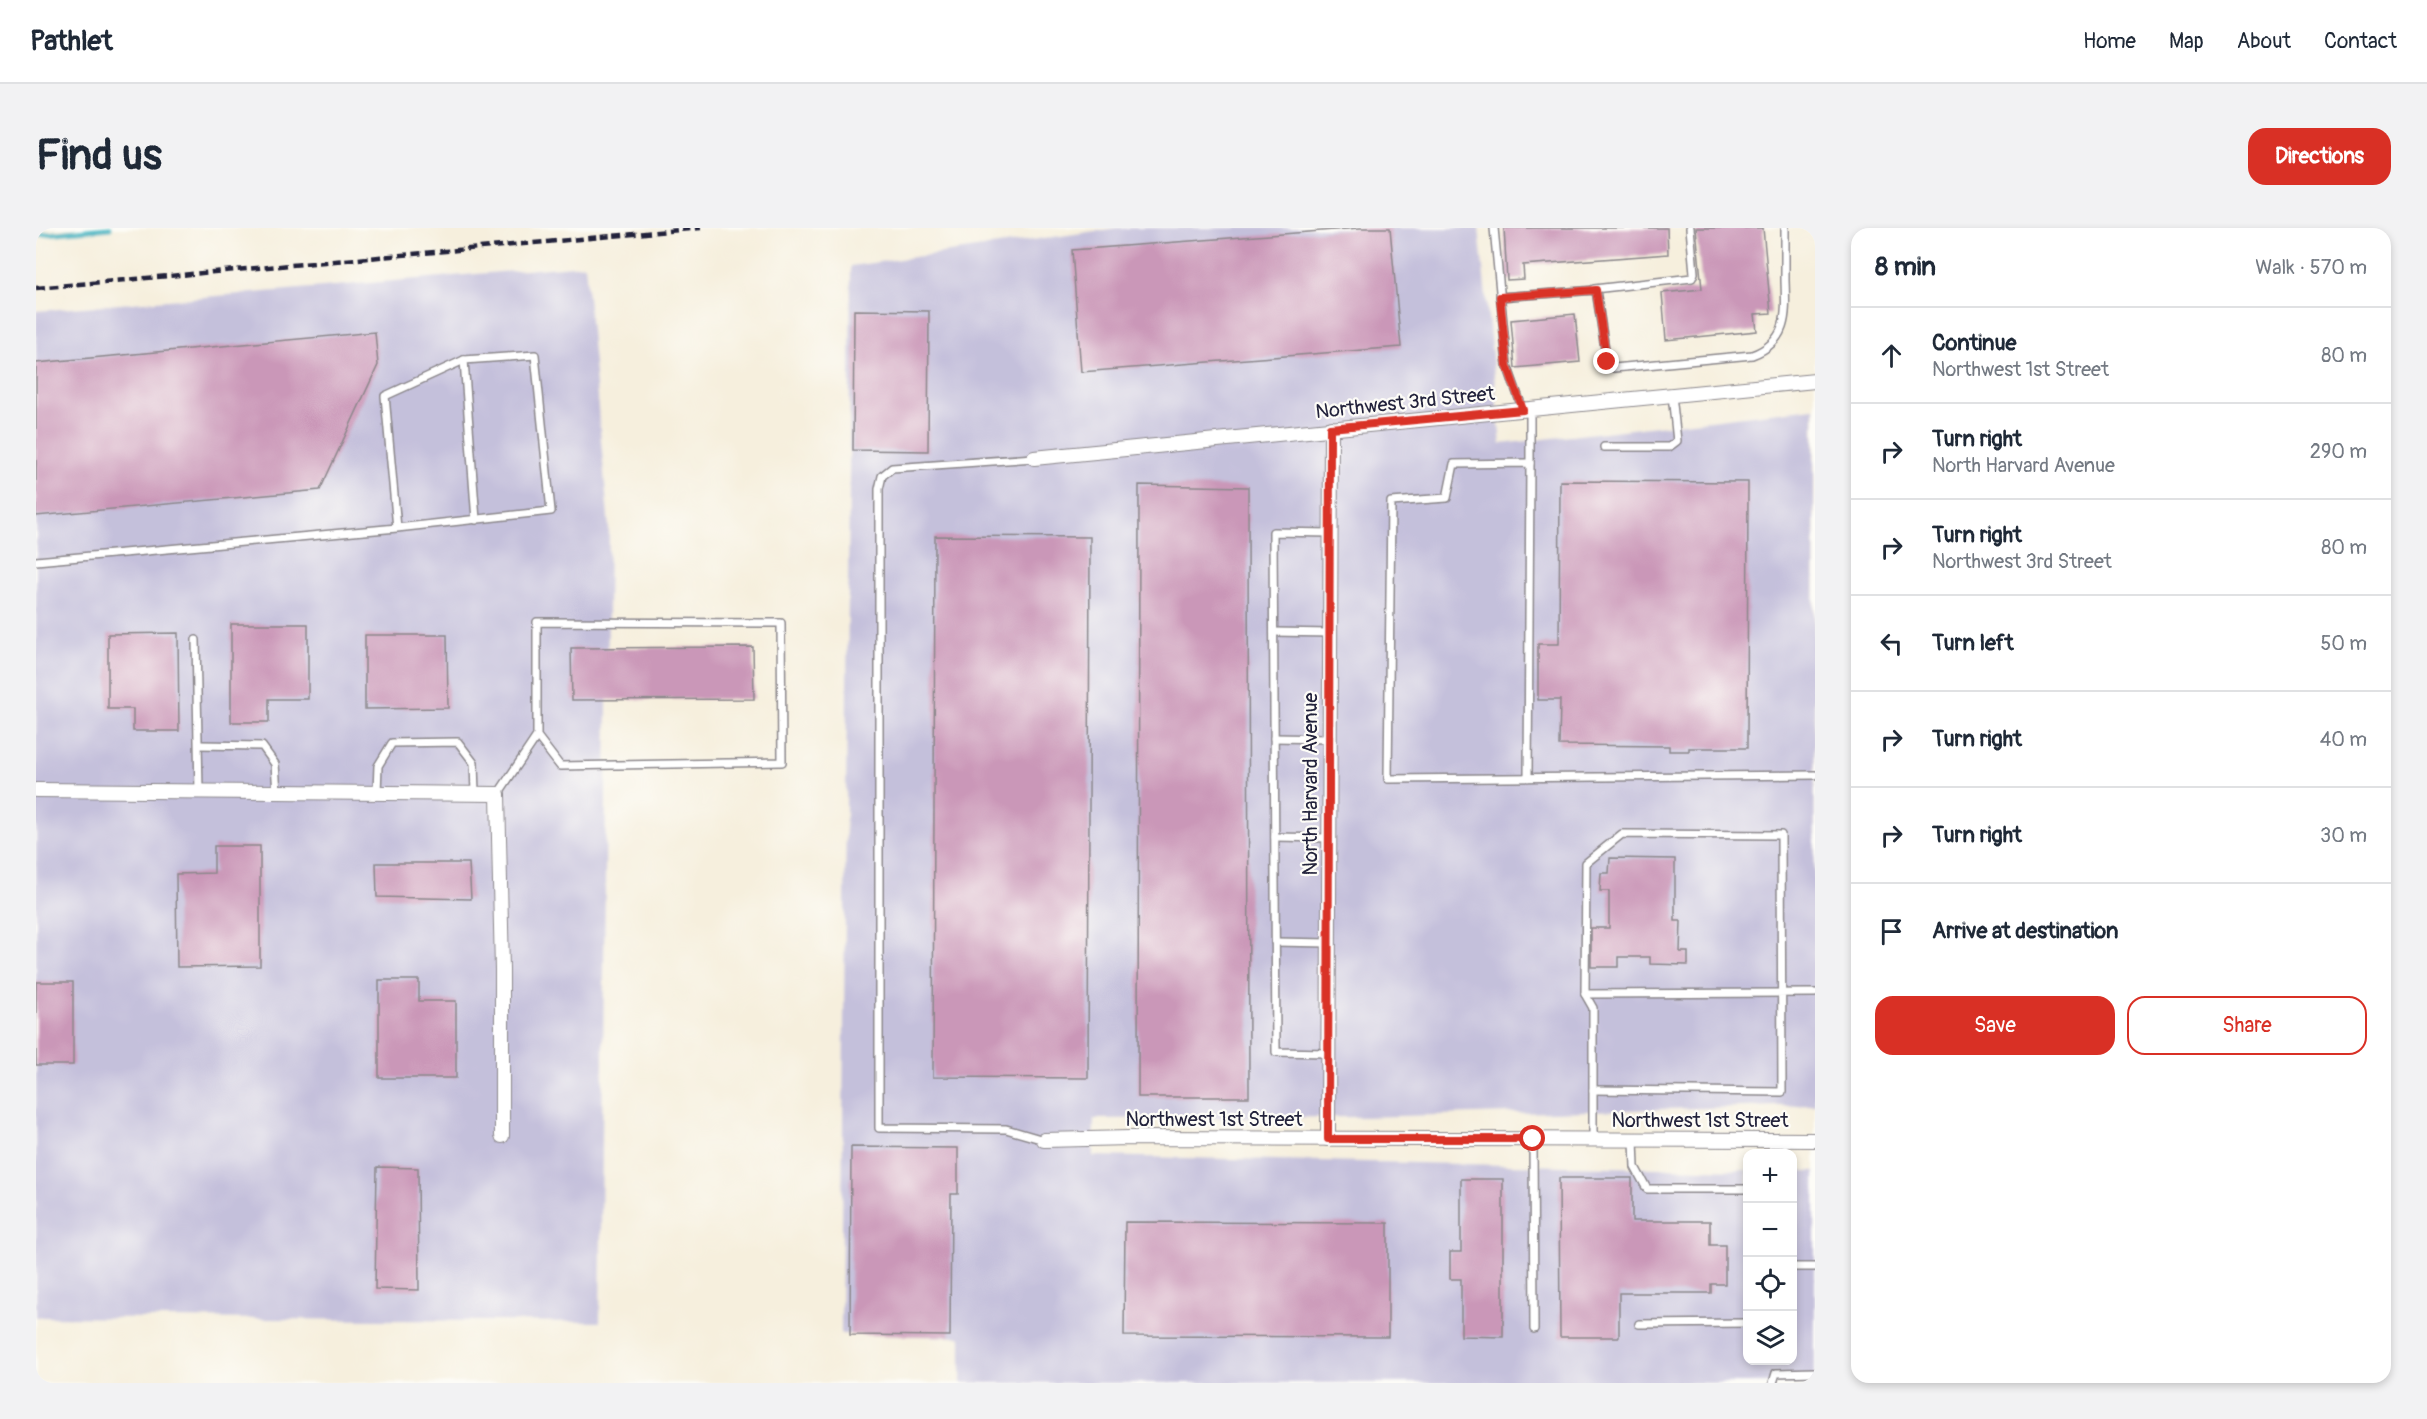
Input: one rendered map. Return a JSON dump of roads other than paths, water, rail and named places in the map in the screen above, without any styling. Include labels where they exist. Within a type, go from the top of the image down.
[{"type":"street","name":"Northwest 3rd Street","points":[[1034,458],[1815,381]]},
{"type":"street","name":"North Harvard Avenue","points":[[1328,1139],[1330,428]]},
{"type":"street","points":[[36,790],[498,794],[502,970],[502,1136]]},
{"type":"street","name":"Northwest 1st Street","points":[[1044,1140],[1815,1140]]},
{"type":"lane","points":[[1494,228],[1507,365],[1527,409],[1530,463],[1528,778]]},
{"type":"lane","points":[[1500,297],[1692,278],[1694,273],[1690,228]]},
{"type":"lane","points":[[1592,289],[1598,293],[1607,362],[1610,366],[1752,356],[1762,352],[1778,338],[1786,317],[1785,228]]},
{"type":"lane","points":[[36,561],[397,528],[551,511],[535,355],[464,360],[385,396],[397,528]]},
{"type":"lane","points":[[464,360],[476,520]]},
{"type":"lane","points":[[1604,447],[1669,447],[1677,441],[1672,395]]},
{"type":"lane","points":[[1034,458],[892,468],[882,476],[879,489],[879,1128],[1006,1130],[1044,1140]]},
{"type":"lane","points":[[1530,463],[1454,464],[1447,498],[1391,502],[1388,779],[1815,775]]},
{"type":"lane","points":[[1328,1053],[1276,1052],[1273,532],[1330,532]]},
{"type":"lane","points":[[498,794],[537,736],[537,622],[780,623],[782,762],[560,766],[537,736]]},
{"type":"lane","points":[[1274,632],[1330,633]]},
{"type":"lane","points":[[196,640],[199,791]]},
{"type":"lane","points":[[1274,738],[1329,739]]},
{"type":"lane","points":[[377,792],[378,766],[392,743],[458,742],[474,763],[475,793]]},
{"type":"lane","points":[[198,745],[262,746],[275,765],[276,792]]},
{"type":"lane","points":[[1593,1090],[1782,1092],[1781,835],[1622,834],[1586,863],[1585,994],[1593,1008],[1593,1090],[1593,1140]]},
{"type":"lane","points":[[1275,837],[1329,838]]},
{"type":"lane","points":[[1275,942],[1329,943]]},
{"type":"lane","points":[[1585,994],[1815,993]]},
{"type":"lane","points":[[1533,1139],[1534,1329]]},
{"type":"lane","points":[[1634,1140],[1635,1167],[1647,1189],[1743,1189]]},
{"type":"lane","points":[[1797,1267],[1815,1267]]},
{"type":"lane","points":[[1639,1324],[1743,1323]]},
{"type":"lane","points":[[1773,1383],[1776,1373],[1815,1372]]},
{"type":"waterway","points":[[36,235],[110,228]]},
{"type":"railway","points":[[36,288],[701,228]]}]
